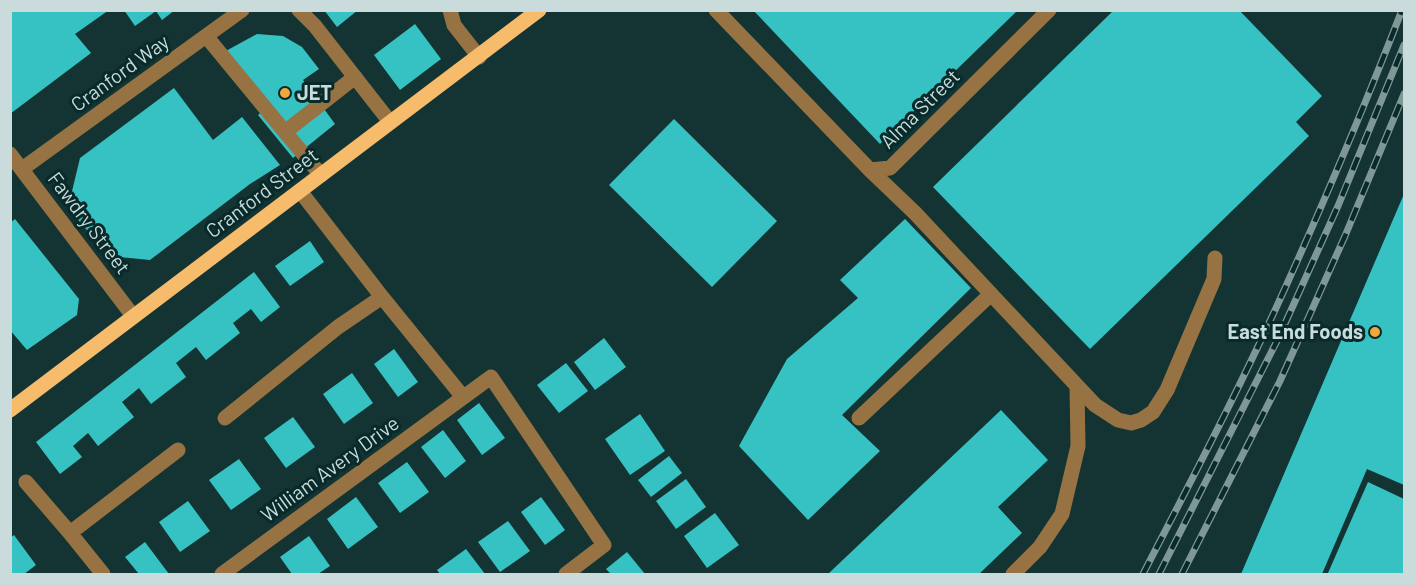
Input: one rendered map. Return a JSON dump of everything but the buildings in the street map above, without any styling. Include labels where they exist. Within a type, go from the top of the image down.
[{"type":"main road","name":"Cranford Street","points":[[10,410],[539,10]]},
{"type":"street","name":"Cranford Way","points":[[22,169],[242,10]]},
{"type":"street","points":[[299,10],[315,26],[390,122]]},
{"type":"street","points":[[450,10],[454,25],[479,57]]},
{"type":"street","name":"Alma Street","points":[[716,10],[870,170],[890,168],[1049,10]]},
{"type":"street","points":[[206,36],[321,175]]},
{"type":"street","points":[[285,132],[355,77]]},
{"type":"street","name":"Fawdry Street","points":[[10,154],[133,316]]},
{"type":"street","points":[[870,170],[915,213],[1095,405],[1118,420],[1131,423],[1140,420],[1153,412],[1167,390],[1214,279],[1215,258]]},
{"type":"street","points":[[300,191],[463,397]]},
{"type":"street","points":[[859,418],[991,294]]},
{"type":"street","points":[[225,418],[338,327],[382,297]]},
{"type":"street","name":"William Avery Drive","points":[[222,574],[491,377],[604,544],[566,574]]},
{"type":"street","points":[[1013,574],[1040,547],[1062,514],[1078,446],[1077,386]]},
{"type":"street","points":[[70,533],[178,450]]},
{"type":"street","points":[[26,482],[103,574]]},
{"type":"railway","points":[[1143,574],[1269,323],[1346,149],[1402,10]]},
{"type":"railway","points":[[1159,574],[1278,339],[1338,206],[1404,45]]},
{"type":"railway","points":[[1182,574],[1280,381],[1345,236],[1404,94]]},
{"type":"place","name":"JET","points":[[285,93]]},
{"type":"place","name":"East End Foods","points":[[1375,332]]}]
